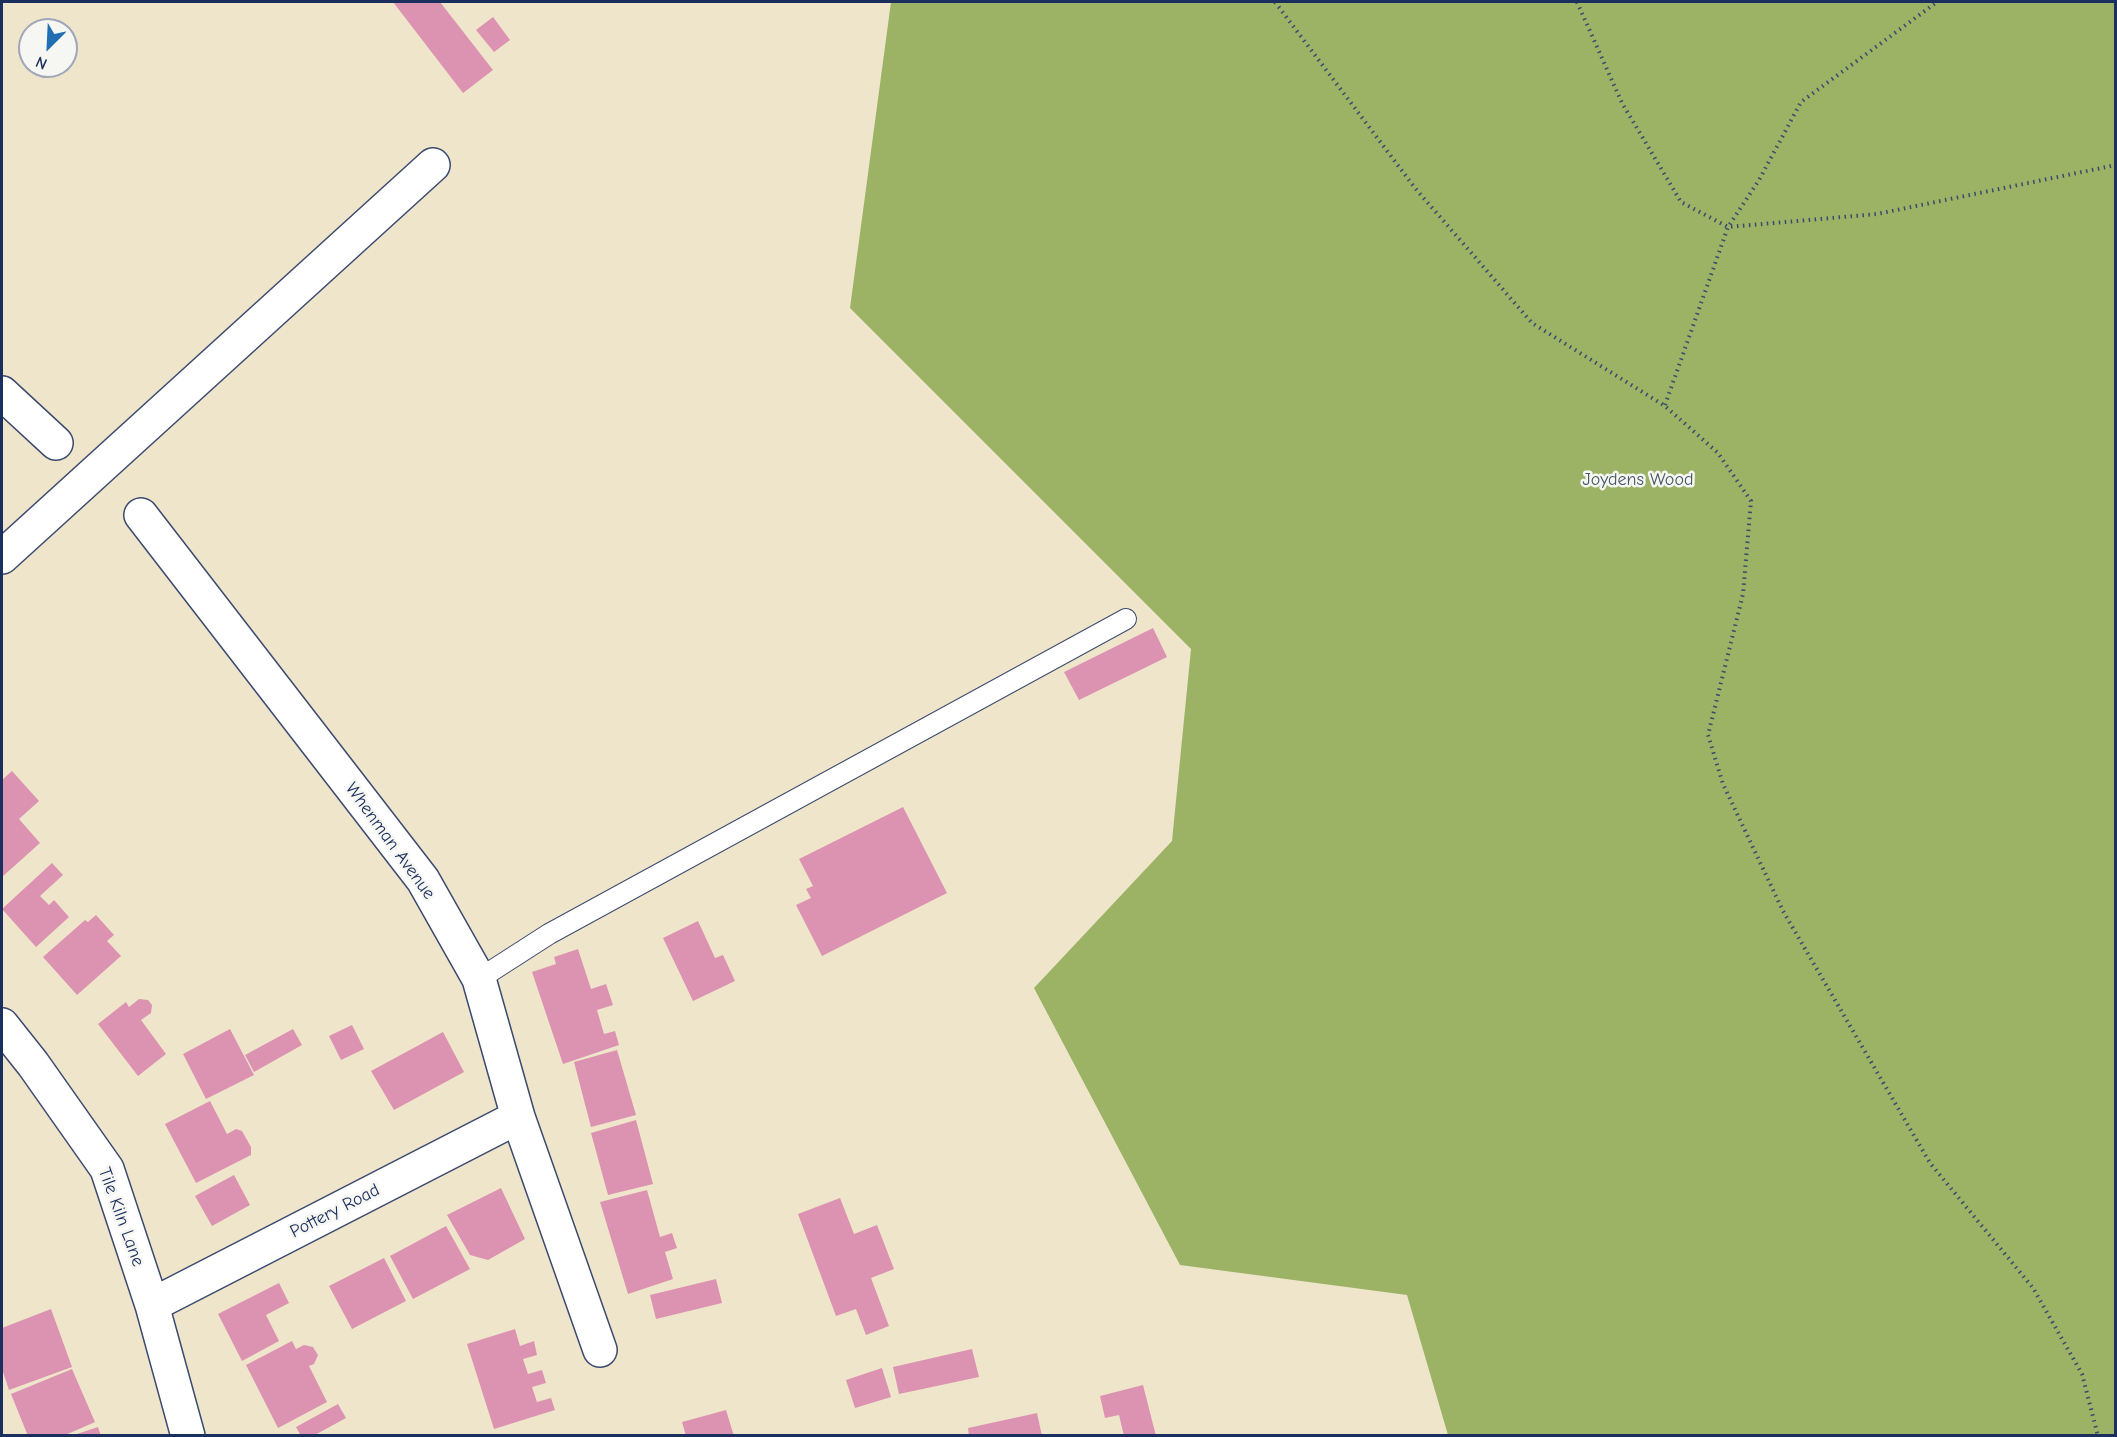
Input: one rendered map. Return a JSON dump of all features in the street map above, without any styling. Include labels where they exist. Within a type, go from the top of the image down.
[{"type":"street","points":[[2,557],[433,165]]},
{"type":"street","points":[[2,393],[56,444]]},
{"type":"street","name":"Whenman Avenue","points":[[141,515],[423,880],[479,979],[518,1117],[600,1350]]},
{"type":"street","name":"Tile Kiln Lane","points":[[2,1025],[33,1064],[107,1169],[152,1305],[188,1436]]},
{"type":"street","name":"Pottery Road","points":[[152,1305],[518,1117]]},
{"type":"lane","points":[[479,979],[549,934],[1126,619]]},
{"type":"path","points":[[1275,2],[1415,188],[1532,323],[1665,406],[1718,453],[1751,501],[1743,594],[1708,735],[1723,784],[1783,911],[1930,1163],[2033,1288],[2055,1326],[2082,1374],[2098,1436]]},
{"type":"path","points":[[1577,2],[1622,103],[1681,202],[1728,227],[1877,214],[2115,165]]},
{"type":"path","points":[[1665,406],[1728,227],[1759,180],[1801,102],[1937,2]]},
{"type":"green space","name":"Joydens Wood","points":[[891,2],[2115,2],[2115,1435],[1448,1435],[1407,1295],[1180,1265],[1034,988],[1172,841],[1191,649],[850,308]]},
{"type":"building","points":[[393,2],[440,2],[493,70],[463,93]]},
{"type":"building","points":[[493,17],[510,40],[494,52],[476,30]]},
{"type":"building","points":[[1153,628],[1167,657],[1079,700],[1064,672]]},
{"type":"building","points":[[12,771],[39,801],[19,819],[40,843],[2,877],[2,780]]},
{"type":"building","points":[[903,807],[947,893],[822,956],[796,905],[811,898],[806,889],[813,886],[799,859]]},
{"type":"building","points":[[52,863],[63,875],[40,896],[49,905],[54,900],[69,917],[36,947],[2,909]]},
{"type":"building","points":[[96,915],[114,935],[107,941],[121,956],[77,995],[43,957],[85,920],[88,922]]},
{"type":"building","points":[[698,921],[715,958],[723,955],[735,981],[693,1001],[663,938]]},
{"type":"building","points":[[578,949],[591,989],[606,984],[613,1005],[597,1010],[604,1034],[615,1031],[619,1045],[563,1064],[532,972],[556,964],[554,957]]},
{"type":"building","points":[[139,999],[148,1000],[152,1005],[151,1013],[141,1020],[166,1054],[138,1076],[98,1024],[126,1002],[129,1007]]},
{"type":"building","points":[[352,1025],[364,1049],[341,1060],[329,1036]]},
{"type":"building","points":[[230,1029],[254,1075],[206,1099],[183,1054]]},
{"type":"building","points":[[293,1029],[302,1045],[254,1072],[245,1055]]},
{"type":"building","points":[[443,1032],[464,1072],[394,1110],[371,1071]]},
{"type":"building","points":[[617,1050],[636,1115],[591,1127],[574,1062]]},
{"type":"building","points":[[210,1101],[227,1134],[236,1129],[242,1131],[251,1147],[251,1155],[196,1183],[165,1124]]},
{"type":"building","points":[[636,1120],[653,1184],[608,1195],[591,1133]]},
{"type":"building","points":[[234,1175],[250,1205],[212,1226],[195,1196]]},
{"type":"building","points":[[501,1188],[525,1239],[488,1260],[470,1255],[447,1215]]},
{"type":"building","points":[[647,1190],[660,1237],[672,1233],[677,1248],[665,1252],[673,1279],[628,1294],[600,1202]]},
{"type":"building","points":[[840,1198],[854,1234],[877,1225],[894,1269],[871,1278],[889,1326],[866,1335],[856,1309],[836,1316],[798,1214]]},
{"type":"building","points":[[446,1226],[470,1269],[413,1299],[390,1256]]},
{"type":"building","points":[[384,1258],[406,1301],[352,1329],[329,1286]]},
{"type":"building","points":[[716,1279],[722,1303],[656,1319],[650,1295]]},
{"type":"building","points":[[279,1283],[289,1303],[266,1315],[279,1341],[242,1361],[218,1314]]},
{"type":"building","points":[[51,1309],[72,1367],[9,1390],[2,1369],[2,1328]]},
{"type":"building","points":[[515,1329],[520,1346],[534,1341],[537,1355],[523,1359],[528,1374],[542,1370],[546,1383],[532,1387],[537,1402],[551,1398],[555,1410],[494,1429],[467,1344]]},
{"type":"building","points":[[292,1341],[296,1349],[304,1345],[313,1347],[318,1355],[314,1364],[309,1366],[327,1402],[278,1428],[246,1365]]},
{"type":"building","points":[[972,1349],[979,1377],[899,1394],[893,1367]]},
{"type":"building","points":[[882,1368],[891,1397],[855,1408],[846,1380]]},
{"type":"building","points":[[72,1369],[95,1422],[63,1436],[28,1436],[11,1394]]},
{"type":"building","points":[[1143,1385],[1156,1436],[1124,1436],[1119,1415],[1105,1418],[1100,1396]]},
{"type":"building","points":[[338,1404],[346,1418],[313,1436],[301,1436],[296,1427]]},
{"type":"building","points":[[726,1410],[734,1436],[686,1436],[682,1422]]},
{"type":"building","points":[[1037,1413],[1042,1436],[969,1436],[968,1428]]},
{"type":"building","points":[[98,1427],[101,1436],[74,1436],[74,1435]]}]
